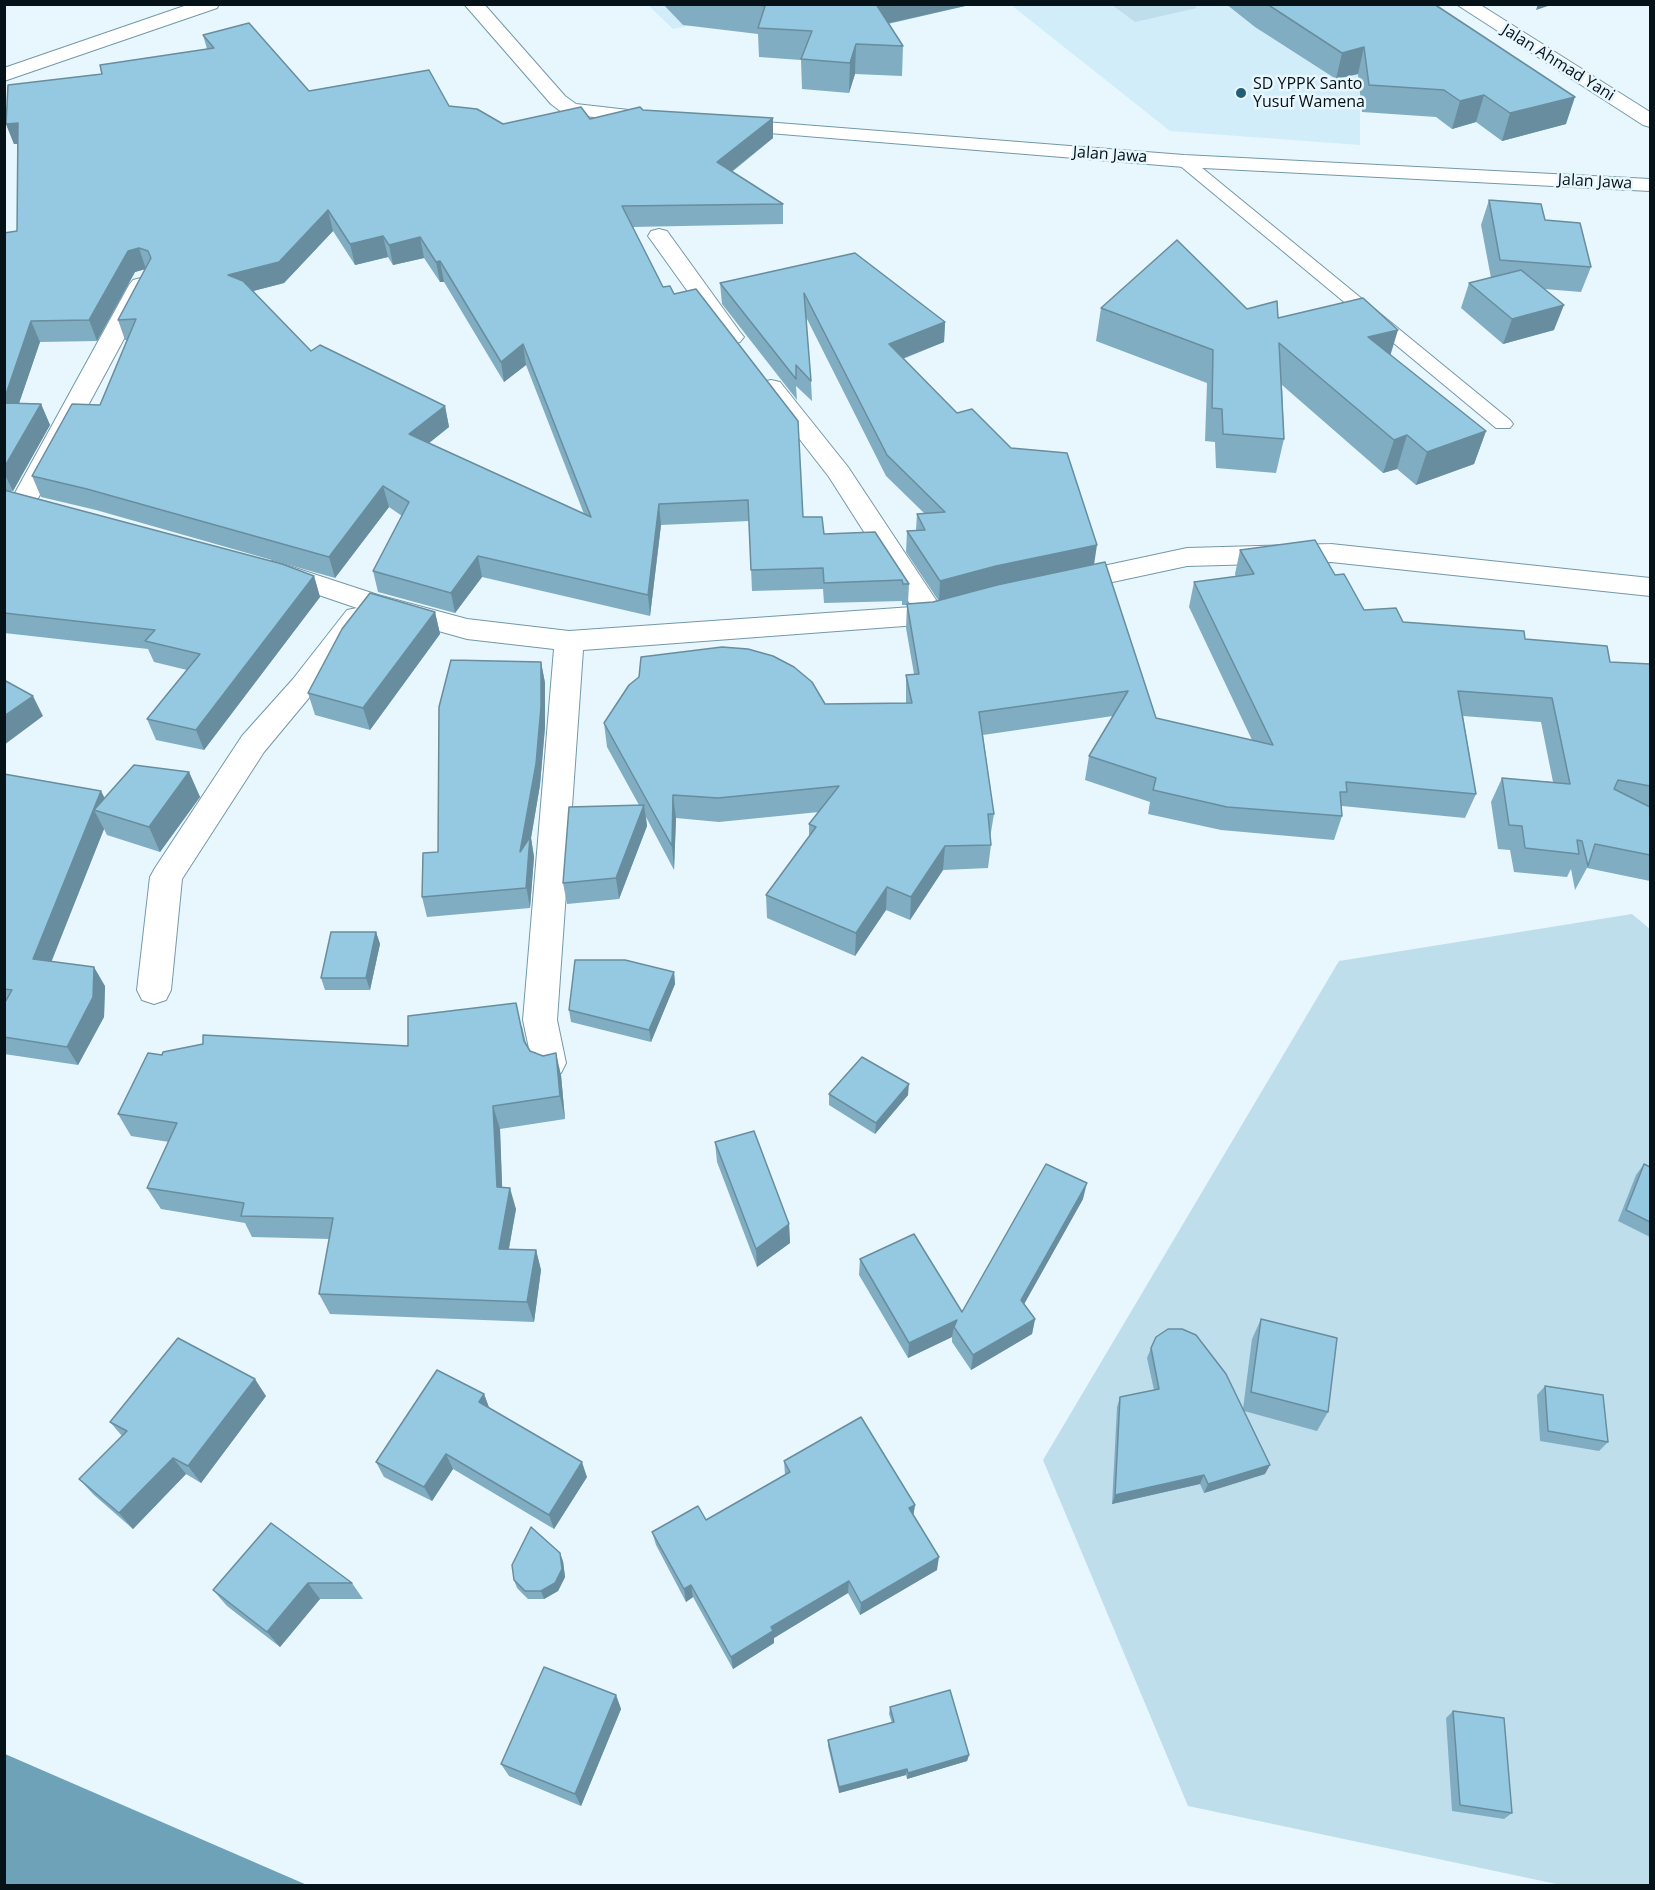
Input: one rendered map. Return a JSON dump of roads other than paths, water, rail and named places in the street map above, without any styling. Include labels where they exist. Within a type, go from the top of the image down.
[{"type":"street","points":[[4,75],[210,4]]},
{"type":"street","points":[[473,4],[558,100],[570,109],[672,120]]},
{"type":"street","name":"Jalan Ahmad Yani","points":[[1465,4],[1650,121]]},
{"type":"street","name":"Jalan Jawa","points":[[708,123],[1184,161],[1650,185]]},
{"type":"street","points":[[659,237],[750,361],[839,474],[931,615]]},
{"type":"street","points":[[24,503],[145,278]]},
{"type":"street","points":[[1039,588],[1187,557],[1331,553],[1650,587]]},
{"type":"street","points":[[254,565],[369,602],[467,629],[569,641],[931,615],[973,604]]},
{"type":"street","points":[[154,990],[166,877],[252,744],[303,686],[369,602]]},
{"type":"street","points":[[549,1063],[540,1020],[569,641]]},
{"type":"lane","points":[[1184,161],[1503,424]]},
{"type":"place","name":"SD YPPK Santo Yusuf Wamena","points":[[1241,93]]}]
